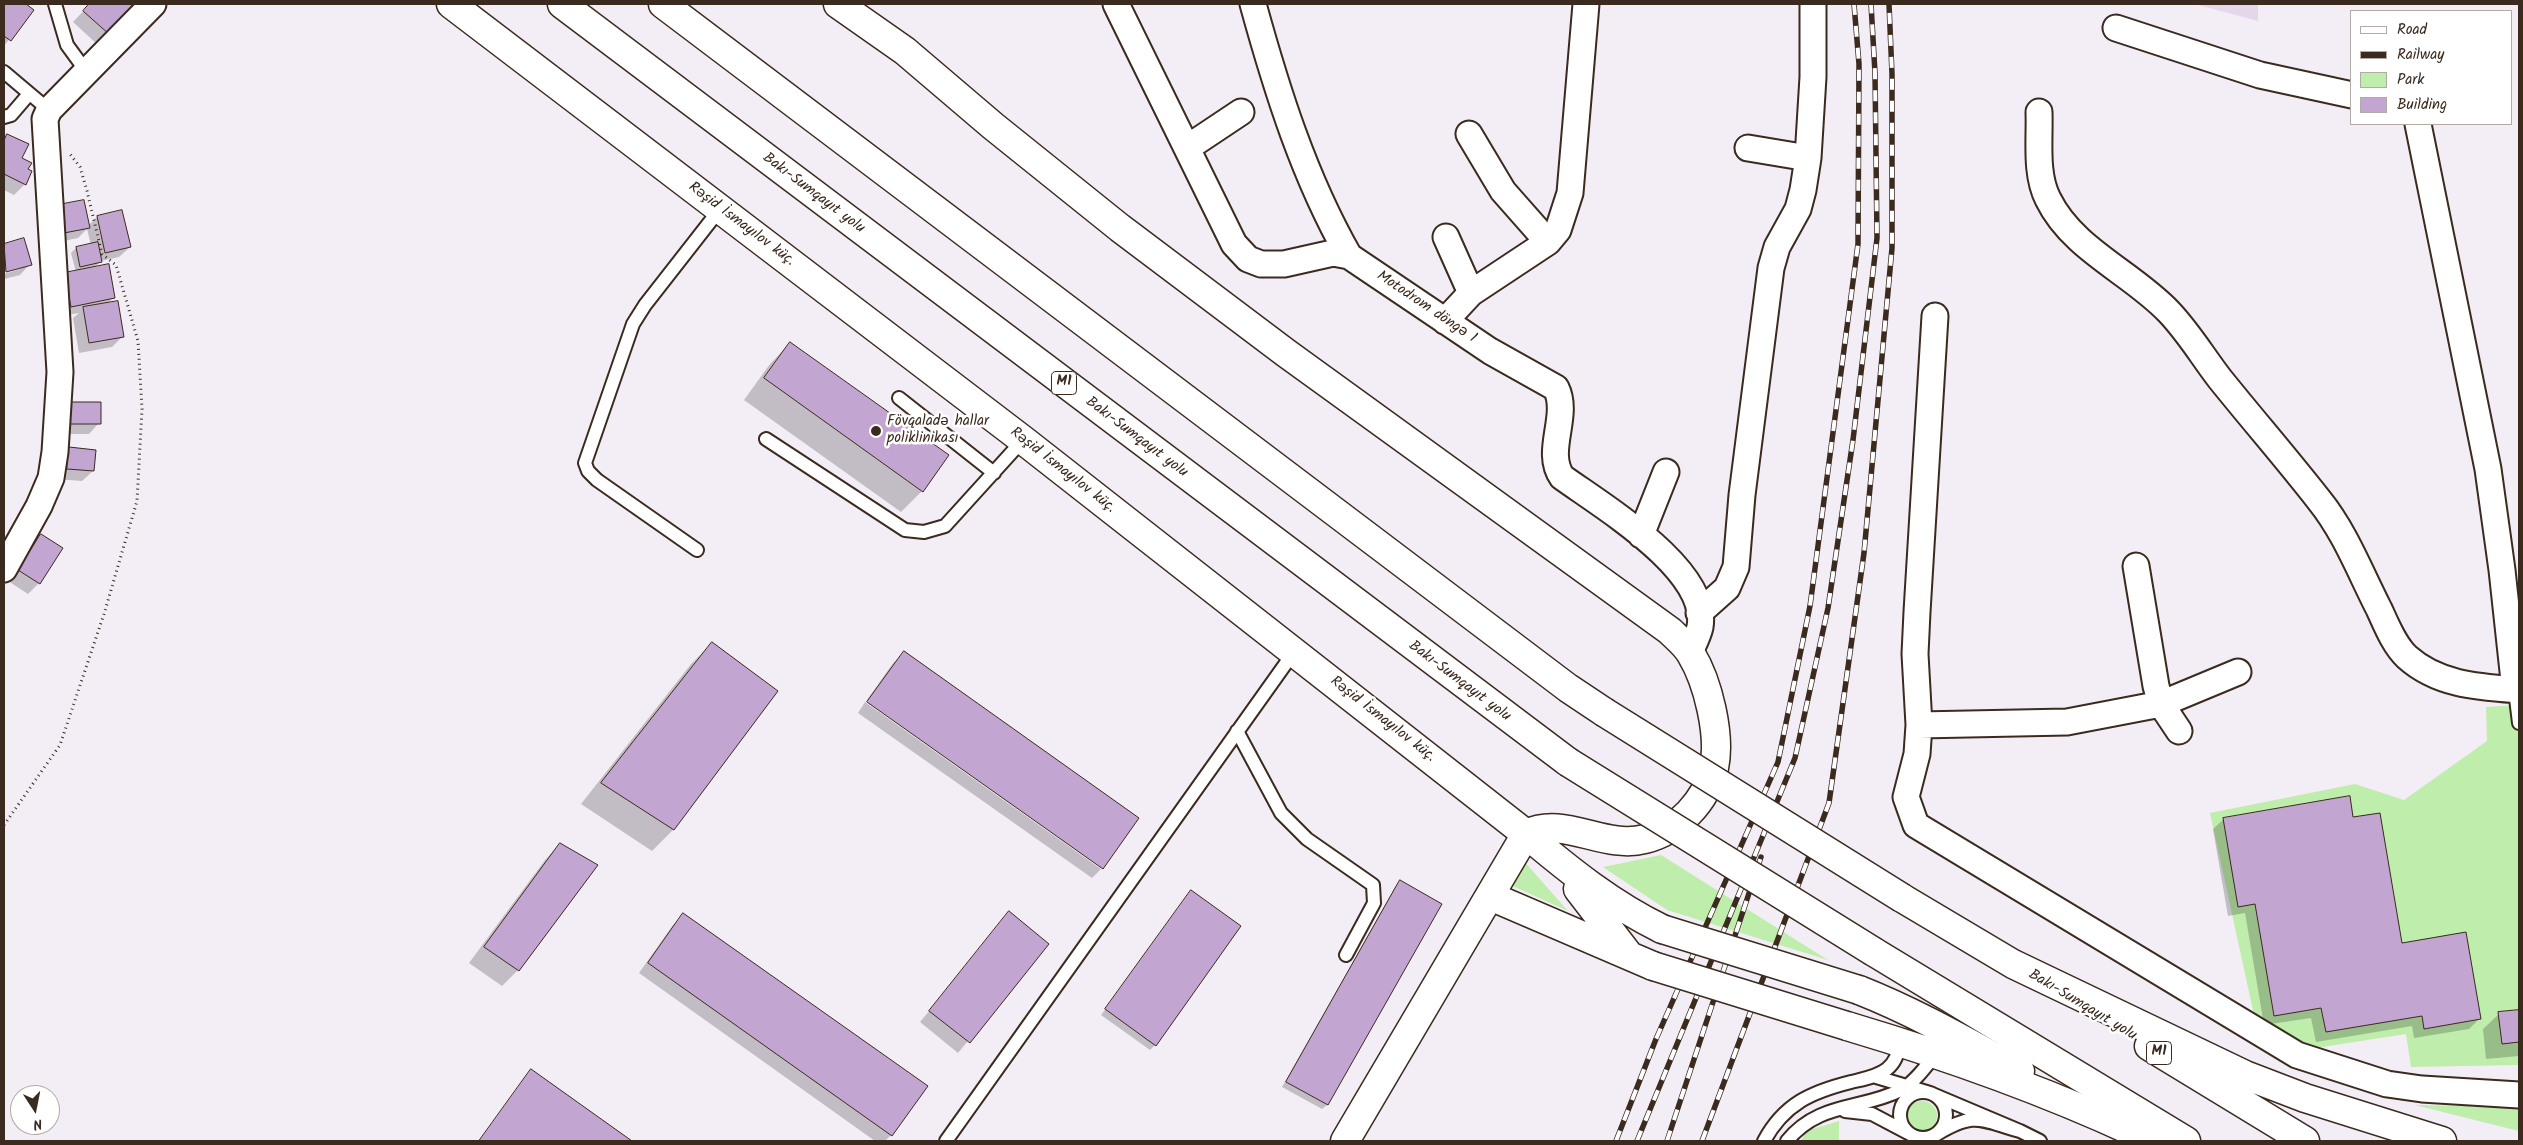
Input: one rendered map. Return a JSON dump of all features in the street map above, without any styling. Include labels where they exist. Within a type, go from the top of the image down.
[{"type":"main road","name":"Rəşid İsmayılov küç.","points":[[451,4],[1022,440],[1526,834],[1557,862]]},
{"type":"main road","name":"Bakı-Sumqayıt yolu","points":[[562,4],[1568,762],[1874,952],[2186,1141]]},
{"type":"main road","points":[[663,4],[1568,688],[1604,712],[1902,898],[2013,964],[2245,1075],[2305,1098],[2442,1141]]},
{"type":"main road","points":[[838,4],[905,51],[993,126],[1128,234],[1286,353],[1670,631],[1690,652],[1703,679],[1712,712],[1715,748],[1714,768],[1705,791],[1692,809],[1678,824],[1646,839],[1628,842],[1604,840],[1551,827],[1538,828],[1526,834],[1345,1141]]},
{"type":"main road","points":[[1557,862],[1607,899],[1662,928],[1859,990],[1893,1003],[2107,1119],[2152,1141]]},
{"type":"main road","points":[[1557,862],[1642,961]]},
{"type":"main road","points":[[1490,896],[1642,961],[1901,1042],[2107,1119]]},
{"type":"main road","name":"Bakı-Sumqayıt yolu","points":[[2013,964],[2305,1141]]},
{"type":"street","points":[[4,569],[39,506],[51,478],[55,452],[60,372],[45,146],[45,119],[49,110],[153,4]]},
{"type":"street","points":[[1116,4],[1234,244],[1248,259],[1261,264],[1284,264],[1321,254],[1349,256]]},
{"type":"street","points":[[1253,4],[1302,161],[1325,213],[1349,256]]},
{"type":"street","points":[[1445,321],[1472,293],[1548,242],[1558,230],[1570,194],[1586,4]]},
{"type":"street","points":[[1699,613],[1727,588],[1736,567],[1742,495],[1771,268],[1777,247],[1798,209],[1808,158],[1813,77],[1813,4]]},
{"type":"street","points":[[2116,28],[2260,75],[2350,95]]},
{"type":"street","points":[[1187,148],[1241,112]]},
{"type":"street","points":[[2039,112],[2041,178],[2047,198],[2068,231],[2168,311],[2188,334],[2212,368],[2320,501],[2339,529],[2391,634],[2404,655],[2423,670],[2445,680],[2517,690],[2488,469],[2418,125]]},
{"type":"street","points":[[1469,134],[1503,191],[1548,242]]},
{"type":"street","points":[[1748,148],[1808,158]]},
{"type":"street","points":[[1446,237],[1472,293]]},
{"type":"street","name":"Motodrom döngə 1","points":[[1349,256],[1512,364],[1556,388],[1560,397],[1561,410],[1556,468],[1562,477],[1641,536],[1680,571],[1697,600],[1699,613],[1700,627],[1690,652]]},
{"type":"street","points":[[1935,316],[1916,637],[1919,725],[1917,754],[1906,797],[1916,825],[2297,1055],[2387,1084],[2422,1089],[2519,1095]]},
{"type":"street","points":[[1641,536],[1666,472]]},
{"type":"street","points":[[2136,566],[2156,686],[2161,704],[2179,731]]},
{"type":"street","points":[[1919,725],[2045,724],[2161,704],[2238,672]]},
{"type":"lane","points":[[56,4],[67,45],[86,71]]},
{"type":"lane","points":[[4,72],[49,110]]},
{"type":"lane","points":[[4,117],[12,115],[29,94]]},
{"type":"lane","points":[[697,550],[597,480],[588,471],[585,462],[633,324],[645,304],[720,209]]},
{"type":"lane","points":[[900,398],[994,473]]},
{"type":"lane","points":[[766,440],[905,530],[924,532],[946,526],[1022,440]]},
{"type":"lane","points":[[946,1141],[1294,652]]},
{"type":"lane","points":[[2517,690],[2519,723]]},
{"type":"lane","points":[[1237,730],[1281,813],[1307,839],[1373,884],[1374,903],[1346,955]]},
{"type":"lane","points":[[1764,1141],[1773,1124],[1784,1112],[1802,1098],[1835,1086],[1874,1076],[1887,1070],[1895,1061],[1901,1042]]},
{"type":"lane","points":[[1787,1141],[1807,1122],[1825,1112],[1886,1095],[1908,1085],[1936,1054]]},
{"type":"lane","points":[[1874,1076],[1930,1092],[2040,1141]]},
{"type":"lane","points":[[1908,1133],[1902,1124],[1899,1114],[1903,1104],[1914,1094],[1930,1092],[1946,1106],[1944,1126],[1937,1134]]},
{"type":"lane","points":[[1825,1112],[1865,1113],[1922,1138],[1937,1134],[1957,1122],[1969,1118],[2020,1131]]},
{"type":"path","points":[[4,825],[60,745],[104,614],[137,501],[142,409],[138,341],[116,265],[102,254],[80,167],[71,154],[59,148],[45,146]]},
{"type":"shaded area","points":[[2195,4],[2258,4],[2258,21]]},
{"type":"green space","points":[[2519,705],[2519,1065],[2411,1067],[2406,1034],[2303,1050],[2254,1015],[2210,813],[2355,784],[2404,800],[2487,741],[2486,707]]},
{"type":"green space","points":[[1661,855],[1828,960],[1667,910],[1603,867]]},
{"type":"green space","points":[[1522,859],[1568,911],[1506,883]]},
{"type":"green space","points":[[1922,1101],[1932,1106],[1937,1116],[1932,1126],[1922,1131],[1912,1126],[1907,1116],[1912,1106]]},
{"type":"green space","points":[[2415,1105],[2519,1107],[2519,1131]]},
{"type":"green space","points":[[1839,1121],[1839,1141],[1801,1141],[1806,1131]]},
{"type":"building","points":[[4,4],[26,4],[34,10],[11,41],[4,36]]},
{"type":"building","points":[[89,4],[130,4],[135,8],[110,35],[83,11]]},
{"type":"building","points":[[7,134],[29,144],[22,158],[32,163],[28,169],[32,171],[26,185],[4,174],[4,141]]},
{"type":"building","points":[[84,200],[90,228],[64,233],[58,205]]},
{"type":"building","points":[[122,210],[131,247],[105,253],[97,216]]},
{"type":"building","points":[[24,238],[32,265],[6,272],[4,244]]},
{"type":"building","points":[[98,242],[102,262],[80,267],[76,247]]},
{"type":"building","points":[[109,264],[115,298],[71,307],[64,273]]},
{"type":"building","points":[[118,301],[124,337],[89,343],[83,307]]},
{"type":"building","name":"Fövqaladə hallar poliklinikası","points":[[790,342],[949,455],[923,492],[764,378]]},
{"type":"building","points":[[68,402],[101,402],[101,424],[68,424]]},
{"type":"building","points":[[69,447],[96,450],[94,471],[67,469]]},
{"type":"building","points":[[41,534],[63,548],[40,584],[18,570]]},
{"type":"building","points":[[712,642],[778,691],[674,830],[601,783]]},
{"type":"building","points":[[904,651],[1139,818],[1103,869],[867,702]]},
{"type":"building","points":[[2350,796],[2353,817],[2380,813],[2402,943],[2466,932],[2481,1019],[2424,1029],[2422,1016],[2326,1032],[2321,1008],[2274,1016],[2255,904],[2238,907],[2223,818]]},
{"type":"building","points":[[560,843],[598,865],[519,971],[484,947]]},
{"type":"building","points":[[1400,880],[1442,904],[1328,1105],[1286,1082]]},
{"type":"building","points":[[1191,890],[1241,926],[1156,1046],[1105,1009]]},
{"type":"building","points":[[1009,911],[1049,944],[970,1043],[929,1011]]},
{"type":"building","points":[[683,913],[928,1086],[892,1136],[648,963]]},
{"type":"building","points":[[2519,1010],[2519,1042],[2502,1044],[2498,1012]]},
{"type":"building","points":[[531,1069],[632,1141],[479,1141]]},
{"type":"railway","points":[[1616,1141],[1656,1039],[1778,762],[1810,606],[1858,244],[1859,64],[1854,4]]},
{"type":"railway","points":[[1637,1141],[1795,758],[1828,608],[1853,440],[1877,238],[1875,73],[1871,4]]},
{"type":"railway","points":[[1702,1141],[1829,803],[1864,553],[1892,248],[1892,74],[1889,4]]},
{"type":"railway","points":[[1667,1141],[1761,857]]},
{"type":"place","name":"Fövqaladə hallar poliklinikası","points":[[876,431]]}]
